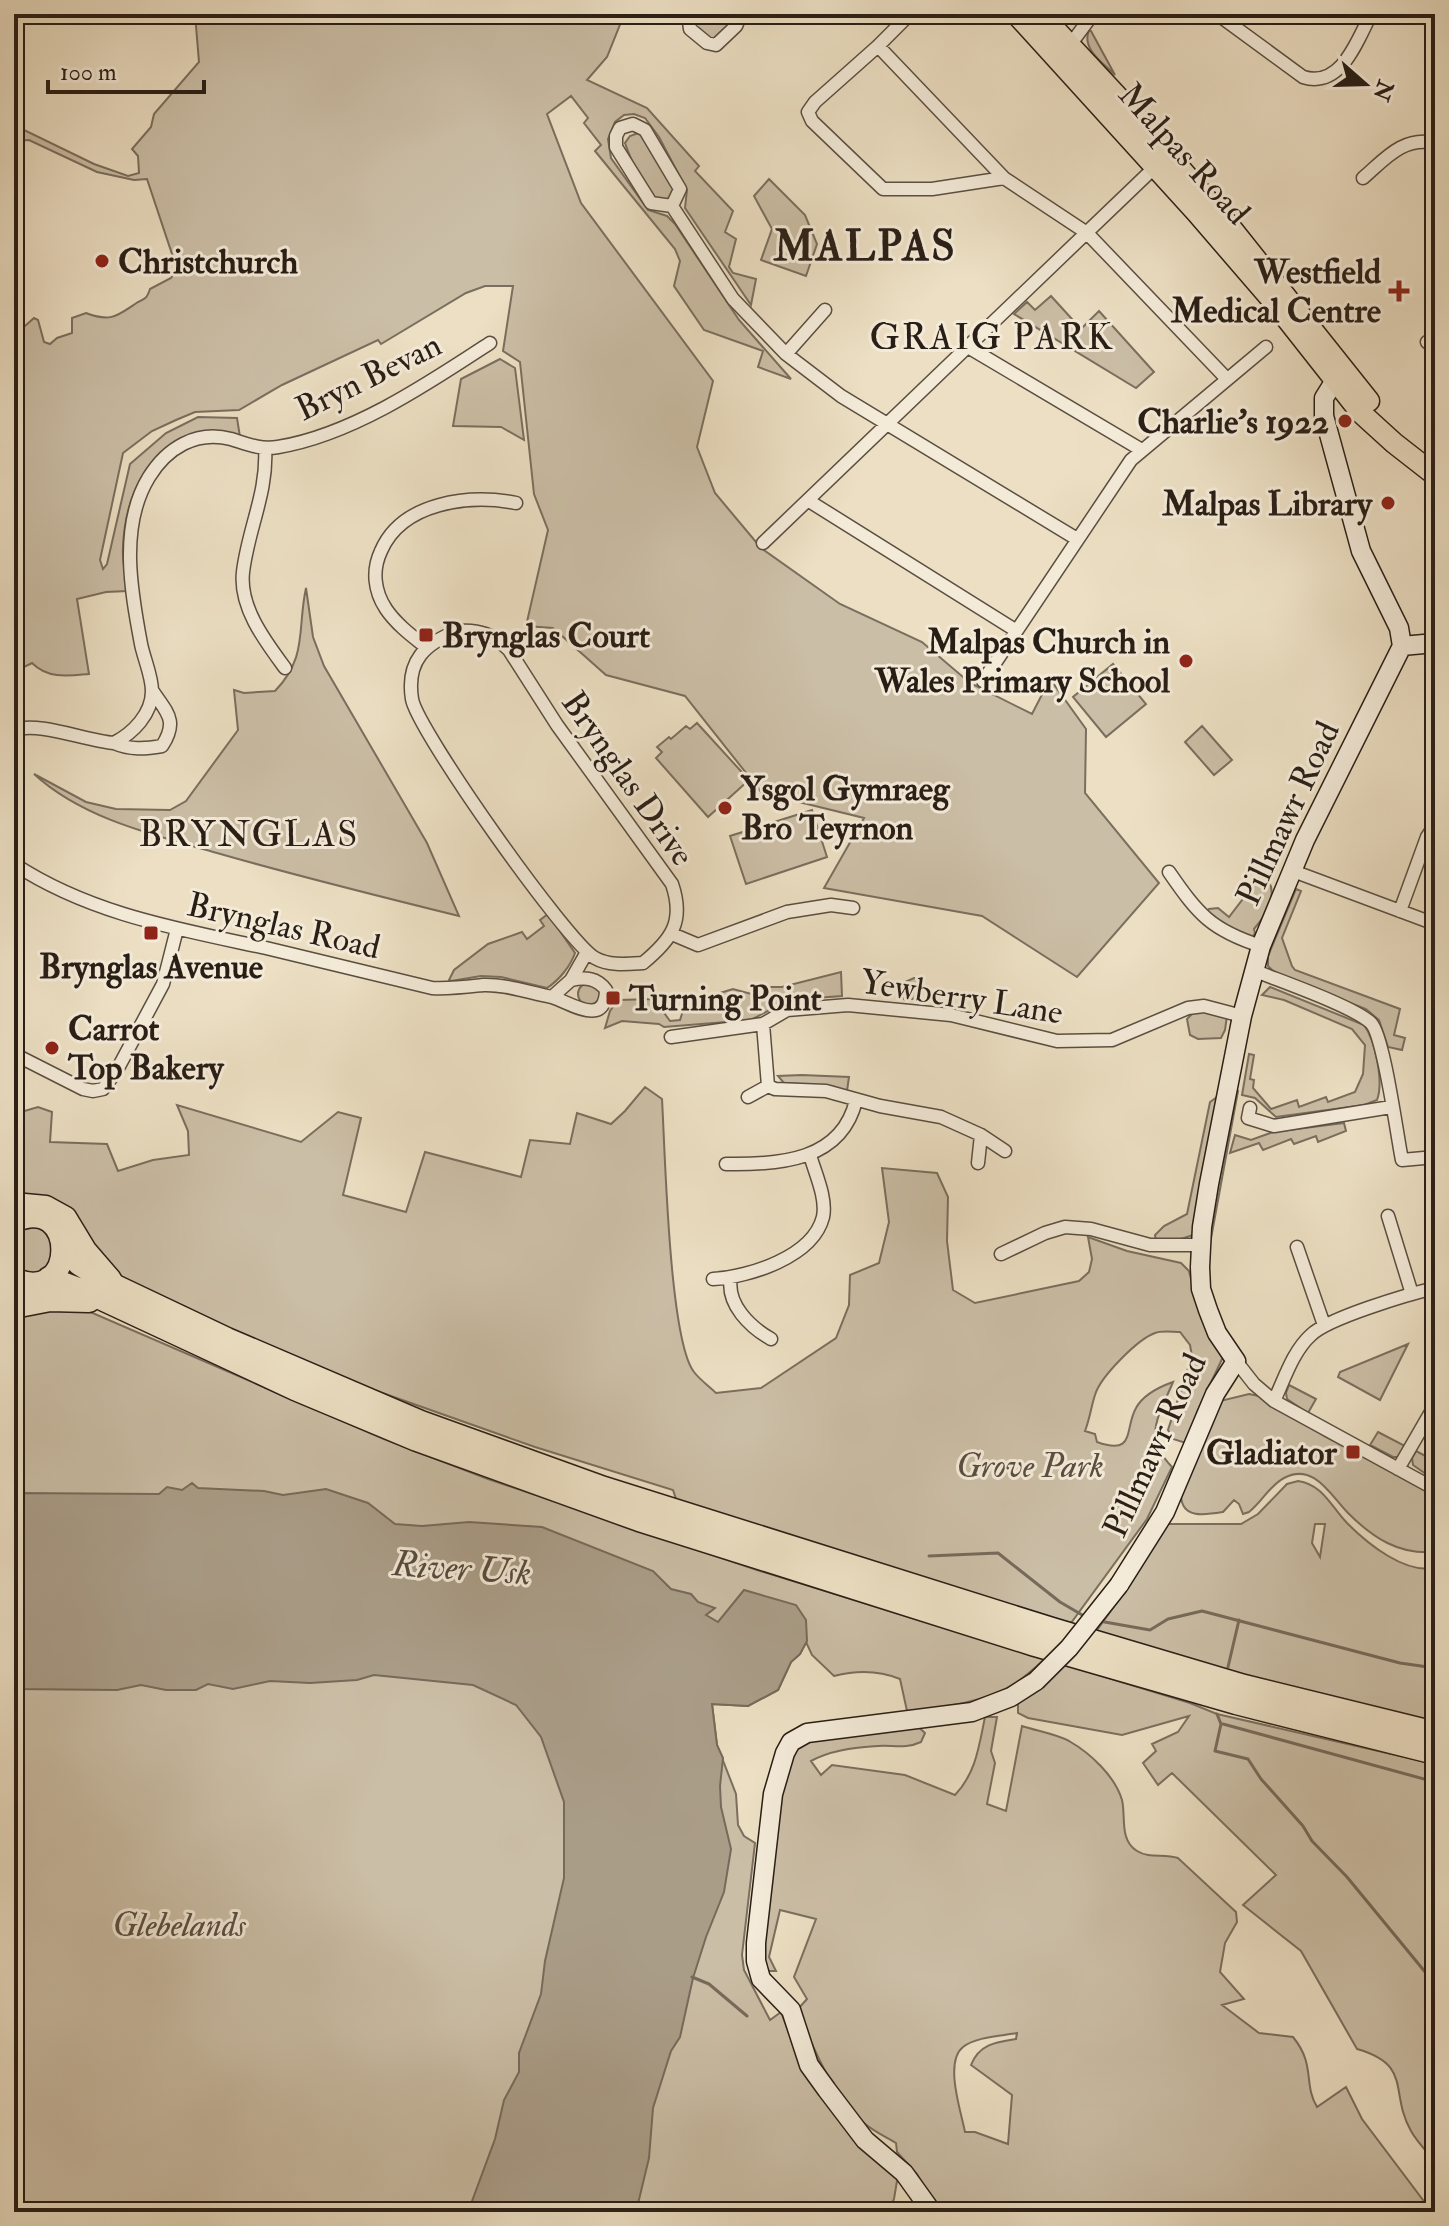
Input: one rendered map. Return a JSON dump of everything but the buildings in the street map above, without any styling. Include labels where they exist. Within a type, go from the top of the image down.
[{"type":"highway","points":[[15,1215],[35,1217],[52,1224],[64,1247],[124,1300],[417,1440],[639,1520],[1035,1645],[1236,1703],[1435,1753]]},
{"type":"highway","points":[[49,1278],[60,1265],[64,1247]]},
{"type":"highway","points":[[18,1285],[49,1278],[89,1293],[124,1300],[227,1339],[421,1422],[604,1488],[942,1596],[1244,1686],[1435,1733]]},
{"type":"highway","points":[[14,1307],[68,1299],[124,1300]]},
{"type":"main road","name":"Malpas Road","points":[[1016,14],[1063,52],[1162,161],[1342,384],[1394,443],[1435,475]]},
{"type":"main road","name":"Malpas Road","points":[[1041,14],[1063,52]]},
{"type":"main road","name":"Malpas Road","points":[[1342,384],[1435,459]]},
{"type":"main road","points":[[15,1215],[46,1206],[66,1217],[124,1300]]},
{"type":"street","points":[[688,14],[690,29],[707,43],[716,45],[736,26],[741,14]]},
{"type":"street","points":[[910,14],[815,102],[808,112],[812,121],[883,189],[932,189],[1004,178]]},
{"type":"street","points":[[1063,52],[1093,14]]},
{"type":"street","points":[[1217,14],[1235,19],[1303,77],[1312,80],[1334,73],[1347,59],[1371,14]]},
{"type":"street","points":[[878,46],[1004,178],[1087,233],[1226,378]]},
{"type":"street","points":[[672,206],[680,189],[645,130],[633,124],[620,128],[616,147],[651,203],[672,206],[733,299],[786,354],[841,396],[1077,539]]},
{"type":"street","points":[[1363,178],[1403,145],[1419,140],[1435,143]]},
{"type":"street","points":[[763,543],[1162,161]]},
{"type":"street","points":[[786,354],[825,310]]},
{"type":"street","name":"Bryn Bevan","points":[[14,730],[22,727],[43,730],[126,748],[145,749],[162,746],[171,732],[170,715],[152,690],[132,590],[129,548],[133,521],[147,480],[174,448],[205,436],[265,448],[305,440],[372,413],[451,369],[490,343]]},
{"type":"street","points":[[968,347],[1140,449]]},
{"type":"street","points":[[983,681],[1140,449],[1266,347]]},
{"type":"street","points":[[1342,384],[1324,398],[1324,416],[1361,551],[1399,628],[1402,646],[1435,643]]},
{"type":"street","name":"Bryn Bevan","points":[[265,448],[267,467],[262,499],[242,575],[249,608],[261,636],[285,668]]},
{"type":"street","points":[[516,503],[479,501],[437,506],[413,514],[397,526],[385,542],[376,569],[378,595],[387,611],[426,647],[414,668],[414,707],[440,752],[574,940],[605,962],[643,963],[672,934],[698,945],[787,912],[831,905],[853,908]]},
{"type":"street","points":[[809,501],[1015,630]]},
{"type":"street","name":"Brynglas Drive","points":[[426,647],[437,638],[468,630],[490,636],[509,650],[557,725],[672,884],[678,908],[672,934]]},
{"type":"street","name":"Pillmawr Road","points":[[932,2212],[904,2173],[849,2122],[809,2065],[791,2010],[761,1979],[756,1943],[773,1794],[785,1753],[791,1742],[807,1733],[972,1712],[1011,1697],[1036,1681],[1087,1628],[1119,1585],[1165,1512],[1215,1394],[1236,1361],[1217,1333],[1201,1289],[1201,1245],[1209,1184],[1253,970],[1334,780],[1402,646]]},
{"type":"street","points":[[114,743],[139,723],[150,704],[152,690]]},
{"type":"street","points":[[1400,911],[1427,837],[1435,825]]},
{"type":"street","name":"Brynglas Road","points":[[14,864],[57,891],[101,909],[177,929],[432,988],[507,987],[552,997],[577,1009],[593,1011],[606,1002],[606,990],[600,982],[581,978],[571,980]]},
{"type":"street","points":[[1293,871],[1435,924]]},
{"type":"street","points":[[1169,872],[1208,922],[1238,939],[1261,946]]},
{"type":"street","points":[[14,1054],[83,1089],[103,1089],[117,1070],[163,984],[177,929]]},
{"type":"street","points":[[552,997],[571,980],[587,952]]},
{"type":"street","points":[[1253,970],[1355,1013],[1373,1024],[1381,1048],[1402,1160],[1435,1157]]},
{"type":"street","name":"Yewberry Lane","points":[[671,1037],[763,1024],[787,1010],[851,1005],[951,1015],[1057,1041],[1112,1040],[1188,1008],[1204,1006],[1242,1016]]},
{"type":"street","points":[[763,1024],[768,1086]]},
{"type":"street","points":[[748,1097],[768,1086],[782,1091],[826,1091],[941,1117],[981,1135],[1005,1151]]},
{"type":"street","points":[[726,1164],[775,1162],[819,1151],[838,1135],[852,1117],[856,1100]]},
{"type":"street","points":[[1250,1108],[1248,1118],[1274,1126],[1391,1107]]},
{"type":"street","points":[[978,1163],[981,1135]]},
{"type":"street","points":[[741,1150],[745,1164]]},
{"type":"street","points":[[713,1279],[731,1278],[761,1269],[800,1248],[814,1234],[823,1217],[823,1204],[810,1155]]},
{"type":"street","points":[[1388,1216],[1412,1294]]},
{"type":"street","points":[[1001,1254],[1065,1227],[1091,1229],[1150,1245],[1201,1245]]},
{"type":"street","points":[[1297,1247],[1324,1325]]},
{"type":"street","points":[[731,1278],[730,1286],[739,1310],[757,1331],[771,1339]]},
{"type":"street","points":[[1274,1401],[1300,1348],[1311,1334],[1324,1325],[1435,1288]]},
{"type":"street","points":[[757,1331],[766,1318]]},
{"type":"street","points":[[1236,1361],[1254,1384],[1274,1401],[1435,1489]]},
{"type":"street","points":[[1398,1469],[1435,1405]]},
{"type":"green space","points":[[195,14],[616,14],[621,22],[607,57],[587,80],[647,108],[699,166],[695,171],[733,211],[725,232],[736,239],[729,267],[733,273],[756,279],[751,305],[685,208],[687,190],[659,137],[645,118],[634,114],[624,115],[615,122],[608,139],[611,158],[648,210],[667,216],[675,224],[739,320],[791,379],[758,367],[763,351],[704,330],[674,286],[680,261],[675,249],[595,151],[601,145],[584,123],[588,118],[571,96],[547,114],[581,203],[713,381],[697,447],[715,493],[761,548],[840,604],[922,642],[970,683],[1032,714],[1050,679],[1086,729],[1085,793],[1159,883],[1077,977],[982,916],[824,888],[864,818],[762,793],[685,696],[606,675],[553,628],[526,626],[548,530],[534,494],[520,362],[503,351],[513,286],[485,286],[466,293],[381,344],[378,340],[282,385],[239,410],[195,412],[176,420],[152,431],[123,453],[100,560],[103,569],[107,564],[130,464],[166,433],[198,417],[237,418],[240,437],[202,433],[179,441],[151,463],[141,478],[128,511],[125,529],[123,553],[127,591],[77,599],[89,674],[52,674],[32,663],[14,672],[14,400],[17,399],[14,390],[14,323],[25,326],[34,318],[38,320],[44,342],[50,344],[72,333],[72,318],[86,313],[102,317],[120,314],[145,299],[150,289],[171,278],[177,269],[147,179],[134,180],[97,172],[29,140],[14,141],[14,125],[94,164],[128,176],[139,173],[138,156],[132,149],[151,127],[154,114],[199,62]]},
{"type":"green space","points":[[696,14],[736,15],[724,32],[711,41],[693,23]]},
{"type":"green space","points":[[1089,30],[1115,75],[1091,49],[1087,37]]},
{"type":"green space","points":[[638,133],[675,191],[670,199],[660,200],[653,196],[638,174],[625,143],[630,136]]},
{"type":"green space","points":[[769,179],[805,215],[817,244],[806,276],[761,260],[772,229],[754,196]]},
{"type":"green space","points":[[1051,296],[1081,329],[1099,311],[1154,372],[1136,388],[1014,314],[1027,302],[1035,310]]},
{"type":"green space","points":[[500,359],[515,368],[524,440],[501,427],[453,426],[461,379]]},
{"type":"green space","points":[[306,588],[313,637],[324,666],[427,843],[459,916],[277,870],[120,824],[74,803],[34,774],[86,802],[116,809],[170,810],[186,801],[238,730],[234,690],[244,693],[275,691],[292,666],[300,642]]},
{"type":"green space","points":[[1113,664],[1146,704],[1106,737],[1073,697]]},
{"type":"green space","points":[[697,723],[749,780],[708,817],[656,758],[662,752],[657,747],[686,726],[690,729]]},
{"type":"green space","points":[[1202,726],[1232,760],[1214,775],[1185,742]]},
{"type":"green space","points":[[812,810],[827,857],[746,884],[730,836]]},
{"type":"green space","points":[[1262,874],[1271,887],[1270,902],[1252,938],[1239,937],[1207,911],[1218,908],[1229,917]]},
{"type":"green space","points":[[1296,889],[1301,891],[1282,938],[1292,966],[1295,970],[1400,1009],[1394,1035],[1405,1038],[1402,1050],[1388,1047],[1379,1020],[1366,1009],[1275,973],[1268,966],[1268,956]]},
{"type":"green space","points":[[548,914],[575,953],[564,973],[547,988],[501,977],[449,980],[454,970],[488,944],[522,932],[527,939],[544,926],[540,920]]},
{"type":"green space","points":[[841,972],[842,996],[788,1000],[751,1020],[664,1027],[622,1021],[605,1028],[610,1011],[618,1000],[654,999],[670,1021],[680,1020],[687,998],[710,996],[733,989],[755,995],[768,987],[782,987]]},
{"type":"green space","points":[[914,978],[923,982],[918,998],[905,1000],[901,996],[905,982]]},
{"type":"green space","points":[[589,983],[597,986],[600,994],[597,1002],[589,1005],[581,1002],[578,994],[581,986]]},
{"type":"green space","points":[[1270,987],[1364,1025],[1377,1061],[1377,1100],[1364,1105],[1276,1117],[1255,1098],[1242,1095],[1249,1054],[1254,1055],[1250,1079],[1254,1080],[1253,1088],[1271,1109],[1297,1100],[1299,1107],[1326,1097],[1328,1102],[1355,1092],[1363,1074],[1365,1045],[1352,1029],[1284,1000],[1262,995]]},
{"type":"green space","points":[[1205,1010],[1227,1016],[1221,1038],[1198,1039],[1190,1035],[1187,1019],[1194,1012]]},
{"type":"green space","points":[[778,1076],[849,1077],[847,1091],[784,1083]]},
{"type":"green space","name":"Grove Park","points":[[645,1087],[662,1099],[667,1199],[679,1323],[694,1372],[716,1393],[761,1388],[836,1338],[849,1305],[850,1275],[879,1263],[889,1222],[882,1168],[937,1173],[948,1197],[947,1241],[953,1290],[975,1303],[1079,1281],[1089,1272],[1092,1259],[1088,1237],[1127,1251],[1181,1263],[1189,1271],[1202,1320],[1223,1357],[1186,1443],[1173,1439],[1168,1430],[1192,1356],[1190,1345],[1180,1332],[1155,1333],[1139,1343],[1098,1387],[1085,1431],[1095,1434],[1097,1442],[1118,1446],[1127,1438],[1132,1416],[1139,1403],[1152,1392],[1173,1382],[1155,1435],[1163,1456],[1172,1467],[1147,1519],[1071,1623],[677,1502],[673,1490],[535,1447],[374,1390],[207,1322],[130,1283],[14,1195],[14,1114],[38,1107],[52,1112],[50,1142],[107,1144],[118,1171],[153,1160],[189,1155],[188,1131],[177,1105],[301,1142],[338,1112],[361,1118],[343,1195],[406,1212],[425,1152],[521,1177],[530,1140],[570,1144],[577,1113],[611,1124]]},
{"type":"green space","points":[[1234,1090],[1238,1091],[1205,1260]]},
{"type":"green space","points":[[1217,1097],[1219,1101],[1196,1234],[1156,1242],[1155,1235],[1164,1226],[1187,1214],[1210,1102]]},
{"type":"green space","points":[[1344,1123],[1346,1131],[1318,1142],[1316,1136],[1294,1144],[1291,1139],[1263,1150],[1259,1143],[1230,1153],[1235,1135],[1251,1140],[1273,1132]]},
{"type":"green space","points":[[43,1229],[58,1253],[40,1275],[18,1270],[14,1265],[14,1238],[21,1230]]},
{"type":"green space","points":[[24,1309],[88,1311],[384,1439],[488,1479],[757,1570],[1045,1659],[1016,1683],[991,1695],[963,1703],[907,1711],[900,1679],[867,1672],[834,1676],[812,1655],[806,1642],[791,1662],[778,1690],[748,1706],[712,1704],[717,1745],[736,1794],[738,1825],[744,1836],[755,1843],[742,1955],[744,1970],[770,2020],[781,2012],[801,2064],[898,2175],[894,2199],[888,2212],[599,2212],[714,1620],[706,1616],[14,1546],[14,1314]]},
{"type":"green space","points":[[1408,1344],[1380,1400],[1338,1377],[1340,1372]]},
{"type":"green space","points":[[1289,1385],[1316,1399],[1308,1413],[1287,1399]]},
{"type":"green space","points":[[1249,1394],[1259,1396],[1326,1437],[1435,1494],[1435,1552],[1410,1551],[1387,1543],[1348,1513],[1321,1483],[1304,1474],[1295,1474],[1279,1481],[1254,1508],[1243,1514],[1234,1500],[1223,1512],[1196,1514],[1185,1509],[1181,1496],[1220,1401]]},
{"type":"green space","points":[[1378,1432],[1407,1447],[1400,1457],[1393,1457],[1370,1445]]},
{"type":"green space","points":[[1416,1451],[1435,1461],[1433,1479],[1413,1465],[1412,1458]]},
{"type":"green space","points":[[1298,1481],[1314,1487],[1356,1532],[1388,1556],[1423,1569],[1435,1568],[1435,1725],[1095,1633],[1128,1587],[1165,1524],[1241,1524],[1258,1514],[1287,1484]],"holes":[[[1315,1524],[1325,1524],[1320,1557],[1312,1543]]]},
{"type":"green space","name":"Glebelands","points":[[417,1632],[609,1762],[526,2212],[14,2212],[14,1633]]},
{"type":"green space","points":[[1063,1664],[1217,1714],[1435,1764],[1435,2161],[1411,2131],[1393,2072],[1386,2063],[1357,2049],[1301,1951],[1243,1905],[1276,1875],[1172,1773],[1158,1785],[1143,1763],[1156,1751],[1152,1744],[1178,1732],[1189,1716],[1122,1735],[1028,1718],[1018,1713],[1018,1702]]},
{"type":"green space","points":[[985,1717],[997,1717],[991,1751],[995,1763],[987,1804],[1006,1811],[1022,1726],[1069,1741],[1101,1766],[1119,1791],[1125,1834],[1131,1846],[1147,1855],[1178,1858],[1236,1912],[1237,1922],[1225,1943],[1220,1972],[1244,1999],[1222,2005],[1259,2033],[1293,2037],[1307,2065],[1317,2107],[1346,2087],[1362,2119],[1432,2212],[939,2212],[917,2174],[897,2152],[896,2143],[864,2123],[842,2098],[824,2070],[797,2010],[807,1999],[794,1977],[816,1919],[780,1910],[769,1957],[776,1971],[769,1971],[760,1959],[782,1773],[801,1741],[915,1724],[925,1733],[921,1742],[916,1744],[852,1748],[811,1761],[821,1775],[832,1765],[905,1775],[955,1795],[972,1768]],"holes":[[[1017,2033],[1016,2039],[983,2048],[971,2065],[1012,2095],[1008,2144],[975,2132],[965,2132],[955,2087],[957,2054],[963,2047],[981,2039]]]},
{"type":"water","name":"River Usk","points":[[192,1483],[198,1488],[264,1491],[283,1495],[326,1489],[368,1503],[395,1524],[422,1526],[469,1522],[542,1527],[653,1571],[671,1589],[691,1594],[698,1602],[715,1608],[706,1615],[718,1622],[744,1590],[796,1605],[806,1620],[807,1641],[791,1662],[778,1690],[748,1706],[712,1704],[717,1745],[723,1758],[721,1807],[731,1849],[724,1892],[693,1978],[680,2037],[671,2051],[653,2108],[649,2158],[636,2212],[468,2212],[495,2139],[504,2100],[519,2072],[519,2053],[541,1994],[545,1961],[564,1878],[564,1802],[541,1737],[516,1705],[473,1685],[374,1675],[357,1680],[310,1683],[270,1681],[233,1689],[208,1684],[196,1690],[166,1690],[141,1685],[117,1690],[14,1689],[14,1493],[159,1494],[167,1487],[182,1490]]},
{"type":"waterway","points":[[929,1556],[998,1553],[1060,1602],[1084,1616]]},
{"type":"waterway","points":[[1099,1621],[1150,1630],[1168,1619],[1202,1611],[1400,1663],[1435,1668]]},
{"type":"waterway","points":[[1228,1667],[1239,1620]]},
{"type":"waterway","points":[[1217,1714],[1221,1724],[1215,1751],[1248,1759],[1312,1841],[1347,1877],[1435,1984]]},
{"type":"waterway","points":[[1223,1724],[1435,1782]]},
{"type":"waterway","points":[[692,1977],[709,1984],[747,2016]]},
{"type":"place","name":"Christchurch","points":[[102,261]]},
{"type":"place","name":"Westfield Medical Centre","points":[[1399,291]]},
{"type":"place","name":"Charlie's 1922","points":[[1345,421]]},
{"type":"place","name":"Malpas Library","points":[[1388,503]]},
{"type":"place","name":"Brynglas Court","points":[[426,635]]},
{"type":"place","name":"Malpas Church in Wales Primary School","points":[[1186,661]]},
{"type":"place","name":"Ysgol Gymraeg Bro Teyrnon","points":[[725,808]]},
{"type":"place","name":"Brynglas Avenue","points":[[151,933]]},
{"type":"place","name":"Turning Point","points":[[613,998]]},
{"type":"place","name":"Carrot Top Bakery","points":[[52,1048]]},
{"type":"place","name":"Gladiator","points":[[1353,1452]]},
{"type":"district","name":"MALPAS","points":[[865,245]]},
{"type":"district","name":"GRAIG PARK","points":[[992,336]]},
{"type":"district","name":"BRYNGLAS","points":[[249,833]]}]
